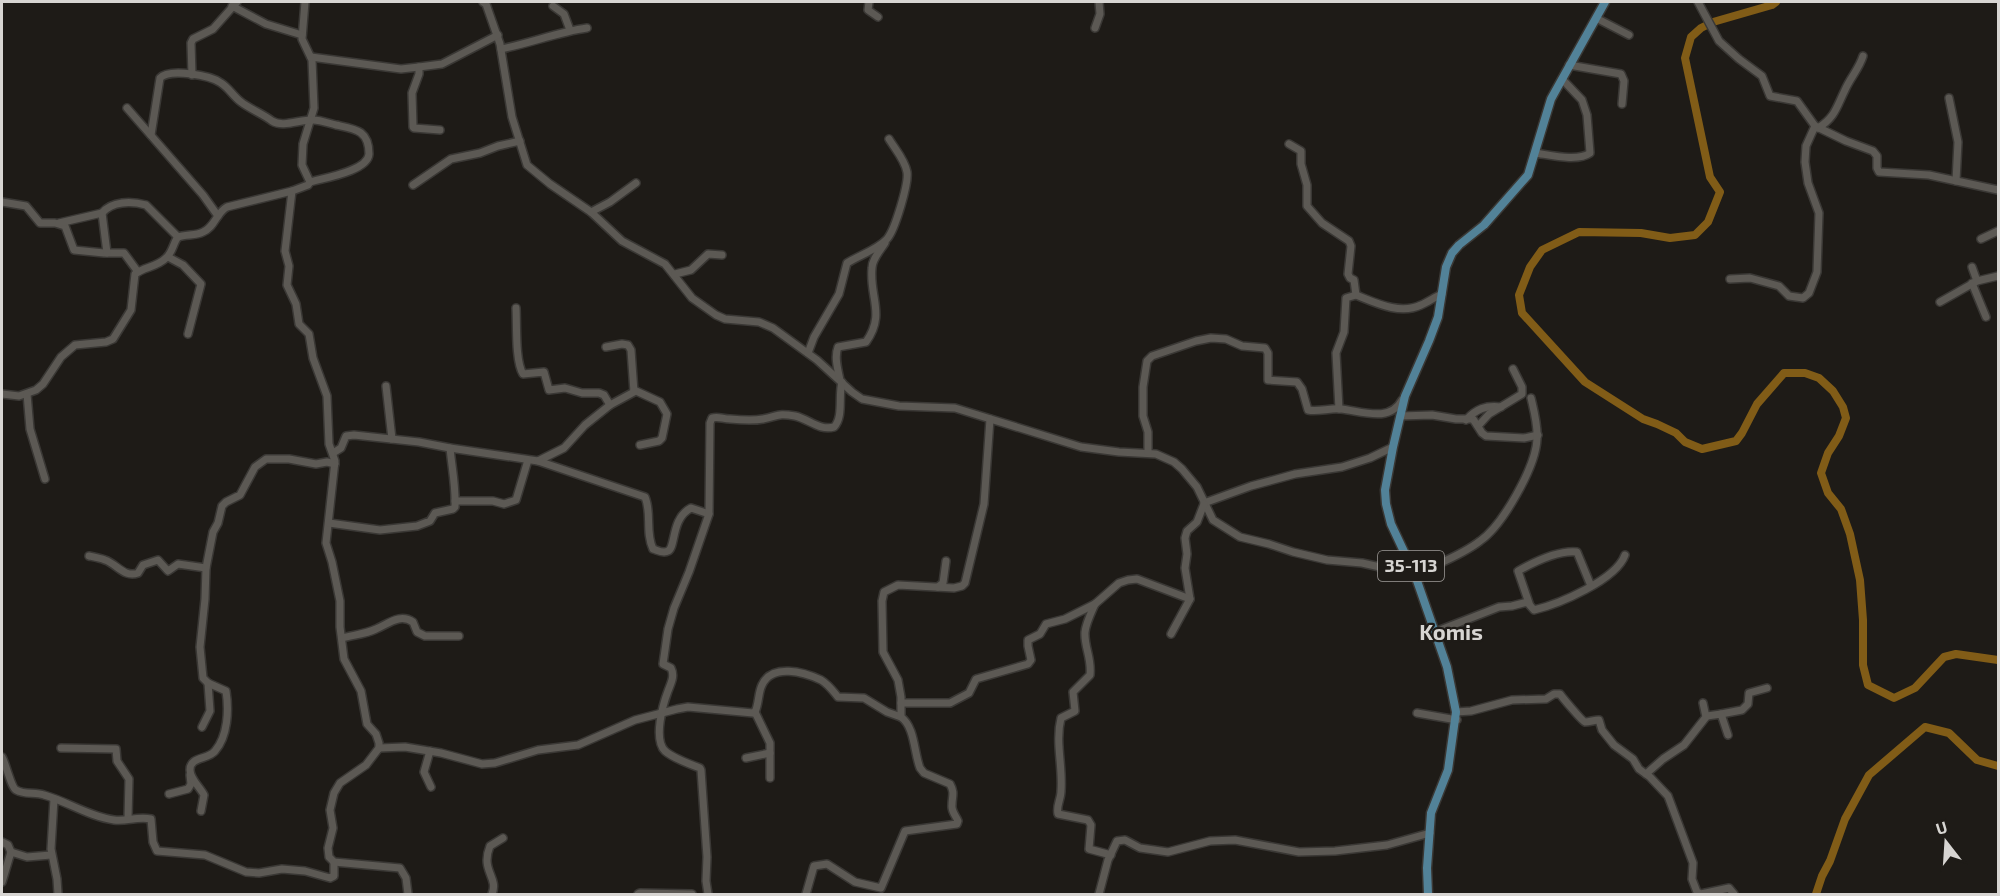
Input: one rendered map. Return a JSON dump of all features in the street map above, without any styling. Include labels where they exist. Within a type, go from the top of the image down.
[{"type":"main road","name":"35-113","points":[[1428,894],[1427,868],[1431,813],[1448,770],[1456,716],[1447,667],[1414,572],[1391,524],[1386,504],[1385,490],[1393,447],[1405,396],[1430,341],[1438,317],[1446,267],[1452,253],[1479,230],[1525,180],[1531,170],[1547,108],[1605,2]]},
{"type":"street","points":[[305,2],[302,35],[311,57],[314,108],[302,154],[303,167],[310,182]]},
{"type":"street","points":[[483,2],[486,4],[498,35],[510,108],[525,161],[530,168],[591,212],[622,242],[662,262],[675,274],[689,296],[716,315],[725,319],[751,320],[766,324],[808,353],[862,399],[899,406],[955,408],[1081,447],[1119,452],[1148,452],[1166,458],[1182,469],[1197,487],[1214,520],[1246,539],[1327,560],[1362,562],[1414,572],[1477,544],[1490,532],[1516,495],[1536,450],[1538,435],[1531,398]]},
{"type":"street","points":[[869,2],[869,12],[878,17]]},
{"type":"street","points":[[1095,28],[1100,14],[1099,2]]},
{"type":"street","points":[[192,75],[191,43],[193,39],[213,29],[235,4],[266,24],[302,35]]},
{"type":"street","points":[[1700,5],[1710,27],[1724,46],[1762,76],[1770,96],[1797,101],[1816,127],[1873,151],[1877,158],[1877,169],[1880,172],[1929,175],[1998,190]]},
{"type":"street","points":[[553,6],[564,14],[570,30]]},
{"type":"street","points":[[1596,18],[1629,35]]},
{"type":"street","points":[[501,49],[587,27]]},
{"type":"street","points":[[311,57],[407,70],[442,64],[498,35]]},
{"type":"street","points":[[1730,279],[1755,279],[1779,286],[1789,296],[1803,298],[1809,293],[1817,276],[1819,217],[1804,162],[1806,146],[1816,127],[1830,120],[1835,113],[1863,56]]},
{"type":"street","points":[[1569,65],[1622,75],[1624,81],[1622,104]]},
{"type":"street","points":[[419,67],[419,74],[412,90],[412,124],[414,128],[440,130]]},
{"type":"street","points":[[151,135],[160,78],[168,74],[212,78],[221,82],[241,103],[275,122],[312,120],[358,131],[368,141],[369,158],[357,169],[310,182],[308,186],[292,191],[227,207],[204,232],[178,237]]},
{"type":"street","points":[[1535,153],[1575,157],[1590,153],[1587,115],[1582,100],[1562,79]]},
{"type":"street","points":[[1949,98],[1958,142],[1956,181]]},
{"type":"street","points":[[127,108],[203,195],[218,216]]},
{"type":"street","points":[[708,894],[701,770],[663,748],[660,712],[673,677],[671,668],[663,664],[668,629],[710,514],[710,423],[712,418],[762,419],[781,414],[801,417],[815,425],[831,428],[837,426],[841,381],[836,350],[838,347],[866,342],[876,322],[877,307],[872,268],[875,258],[893,229],[907,175],[904,164],[889,139]]},
{"type":"street","points":[[413,185],[451,159],[520,141]]},
{"type":"street","points":[[1288,144],[1301,151],[1307,206],[1322,223],[1349,241],[1351,246],[1348,274],[1350,279],[1354,280],[1356,295]]},
{"type":"street","points":[[591,212],[610,202],[636,183]]},
{"type":"street","points":[[292,191],[285,251],[289,266],[287,285],[296,304],[299,324],[309,334],[313,358],[327,396],[329,444],[335,464],[326,543],[340,601],[340,627],[345,663],[358,684],[365,719],[369,728],[376,734],[379,748],[366,765],[340,783],[334,793],[330,810],[333,828],[328,848],[329,857],[334,862],[400,868],[406,878],[408,894]]},
{"type":"street","points":[[2,202],[27,207],[40,223],[59,224],[102,213],[114,204],[146,205],[178,237]]},
{"type":"street","points":[[102,213],[107,254]]},
{"type":"street","points":[[59,224],[67,229],[74,250],[107,254],[124,253],[138,272]]},
{"type":"street","points":[[1981,239],[1998,231]]},
{"type":"street","points":[[2,394],[27,394],[43,384],[61,357],[75,345],[106,342],[113,339],[131,310],[134,300],[134,276],[138,272],[154,267],[168,257],[178,237]]},
{"type":"street","points":[[808,353],[814,337],[839,294],[847,263],[888,238]]},
{"type":"street","points":[[675,274],[691,270],[708,254],[722,255]]},
{"type":"street","points":[[168,257],[183,265],[201,284],[188,334]]},
{"type":"street","points":[[1972,267],[1974,282],[1986,317]]},
{"type":"street","points":[[1940,302],[1974,282],[1998,276]]},
{"type":"street","points":[[1339,409],[1336,353],[1344,332],[1346,298],[1356,295],[1381,305],[1408,308],[1420,306],[1442,294]]},
{"type":"street","points":[[516,308],[522,372],[526,374],[544,372],[549,390],[565,388],[582,393],[603,394],[610,405]]},
{"type":"street","points":[[1148,452],[1148,432],[1143,416],[1143,387],[1147,360],[1152,356],[1196,340],[1226,339],[1242,346],[1265,348],[1268,353],[1267,377],[1269,381],[1297,382],[1302,389],[1308,410],[1339,409],[1384,414],[1396,410],[1405,396]]},
{"type":"street","points":[[538,461],[564,448],[610,405],[632,394],[634,390],[631,350],[628,345],[622,344],[606,347]]},
{"type":"street","points":[[1479,425],[1489,414],[1523,393],[1513,369]]},
{"type":"street","points":[[386,386],[392,439]]},
{"type":"street","points":[[634,390],[660,402],[667,414],[662,438],[659,441],[640,445]]},
{"type":"street","points":[[27,394],[30,429],[45,479]]},
{"type":"street","points":[[1466,420],[1488,406],[1501,407]]},
{"type":"street","points":[[1400,416],[1432,415],[1473,419],[1486,436],[1527,438],[1538,435]]},
{"type":"street","points":[[901,717],[898,680],[883,652],[882,601],[884,592],[898,585],[954,588],[965,583],[986,491],[990,419]]},
{"type":"street","points":[[333,453],[341,448],[346,436],[349,435],[419,442],[538,461],[645,497],[648,507],[648,536],[653,549],[662,552],[671,548],[674,529],[684,513],[691,508],[710,514]]},
{"type":"street","points":[[1171,634],[1190,599],[1185,568],[1187,554],[1185,537],[1187,531],[1197,522],[1204,504],[1251,486],[1295,474],[1342,467],[1370,458],[1393,447]]},
{"type":"street","points":[[329,523],[371,530],[417,526],[430,521],[435,513],[453,509],[456,489],[452,476],[450,448]]},
{"type":"street","points":[[169,794],[188,789],[191,784],[191,767],[195,760],[214,752],[224,734],[227,721],[226,691],[208,683],[203,678],[200,648],[206,599],[206,567],[214,529],[218,523],[222,506],[240,495],[255,467],[266,459],[335,464]]},
{"type":"street","points":[[455,501],[493,501],[504,504],[516,500],[528,460]]},
{"type":"street","points":[[1591,586],[1576,552],[1539,561],[1518,572],[1532,610],[1536,610],[1591,586],[1618,567],[1625,555]]},
{"type":"street","points":[[89,556],[106,560],[131,574],[138,573],[143,565],[158,560],[168,571],[178,564],[206,567]]},
{"type":"street","points":[[938,588],[943,583],[946,561]]},
{"type":"street","points":[[901,703],[950,703],[969,693],[976,679],[1028,664],[1031,660],[1028,640],[1040,634],[1046,624],[1065,619],[1095,604],[1119,583],[1137,579],[1190,599]]},
{"type":"street","points":[[1435,632],[1499,607],[1529,603]]},
{"type":"street","points":[[1095,604],[1085,629],[1090,657],[1090,675],[1073,693],[1075,711],[1061,718],[1059,724],[1061,791],[1057,810],[1058,814],[1088,820],[1091,825],[1089,849],[1111,855]]},
{"type":"street","points":[[342,638],[406,618],[413,622],[417,632],[425,636],[459,636]]},
{"type":"street","points":[[770,778],[769,740],[755,712],[763,683],[773,673],[782,671],[821,680],[838,697],[864,698],[886,712],[901,717],[906,721],[911,732],[920,768],[950,784],[954,793],[952,808],[958,821],[957,824],[905,831],[881,888],[855,882],[823,864],[814,866],[806,894]]},
{"type":"street","points":[[202,727],[210,711],[208,683]]},
{"type":"street","points":[[1646,774],[1691,738],[1707,716],[1742,710],[1748,704],[1749,693],[1767,688]]},
{"type":"street","points":[[1418,713],[1456,716],[1512,700],[1546,699],[1559,693],[1581,720],[1584,722],[1599,720],[1602,730],[1615,746],[1633,759],[1639,769],[1668,796],[1693,863],[1692,876],[1697,892],[1701,894],[1729,888],[1734,894]]},
{"type":"street","points":[[1703,703],[1707,716]]},
{"type":"street","points":[[379,748],[405,747],[482,764],[495,763],[538,750],[578,745],[634,720],[660,712],[688,707],[755,712]]},
{"type":"street","points":[[1721,714],[1728,735]]},
{"type":"street","points":[[61,748],[116,749],[117,761],[129,779],[129,818]]},
{"type":"street","points":[[430,751],[424,772],[431,787]]},
{"type":"street","points":[[746,758],[770,753]]},
{"type":"street","points":[[2,757],[15,790],[40,794],[110,819],[151,819],[153,842],[157,851],[205,855],[246,872],[259,873],[282,869],[305,871],[331,878],[334,873],[334,862]]},
{"type":"street","points":[[190,772],[204,795],[201,811]]},
{"type":"street","points":[[54,799],[51,855],[58,894]]},
{"type":"street","points":[[1100,894],[1111,855],[1117,841],[1121,840],[1140,848],[1168,852],[1210,842],[1234,840],[1299,852],[1335,851],[1387,845],[1431,833]]},
{"type":"street","points":[[492,894],[494,885],[486,859],[490,846],[503,838]]},
{"type":"street","points":[[2,842],[8,845],[11,852],[2,882]]},
{"type":"street","points":[[11,852],[27,857],[51,855]]},
{"type":"street","points":[[638,894],[692,894]]},
{"type":"waterway","points":[[1776,2],[1713,22],[1701,28],[1691,37],[1685,58],[1710,177],[1720,192],[1708,222],[1695,235],[1670,238],[1641,233],[1579,232],[1542,250],[1530,267],[1519,295],[1522,313],[1585,382],[1643,419],[1676,433],[1685,442],[1702,449],[1736,441],[1757,404],[1784,373],[1805,373],[1819,378],[1833,391],[1843,407],[1846,418],[1839,436],[1828,453],[1821,473],[1828,493],[1841,509],[1850,534],[1860,580],[1863,665],[1868,685],[1894,698],[1915,688],[1944,657],[1956,654],[1998,660]]},
{"type":"waterway","points":[[1816,894],[1845,819],[1869,775],[1925,727],[1949,733],[1977,760],[1998,766]]},
{"type":"district","name":"Komis","points":[[1451,632]]}]
